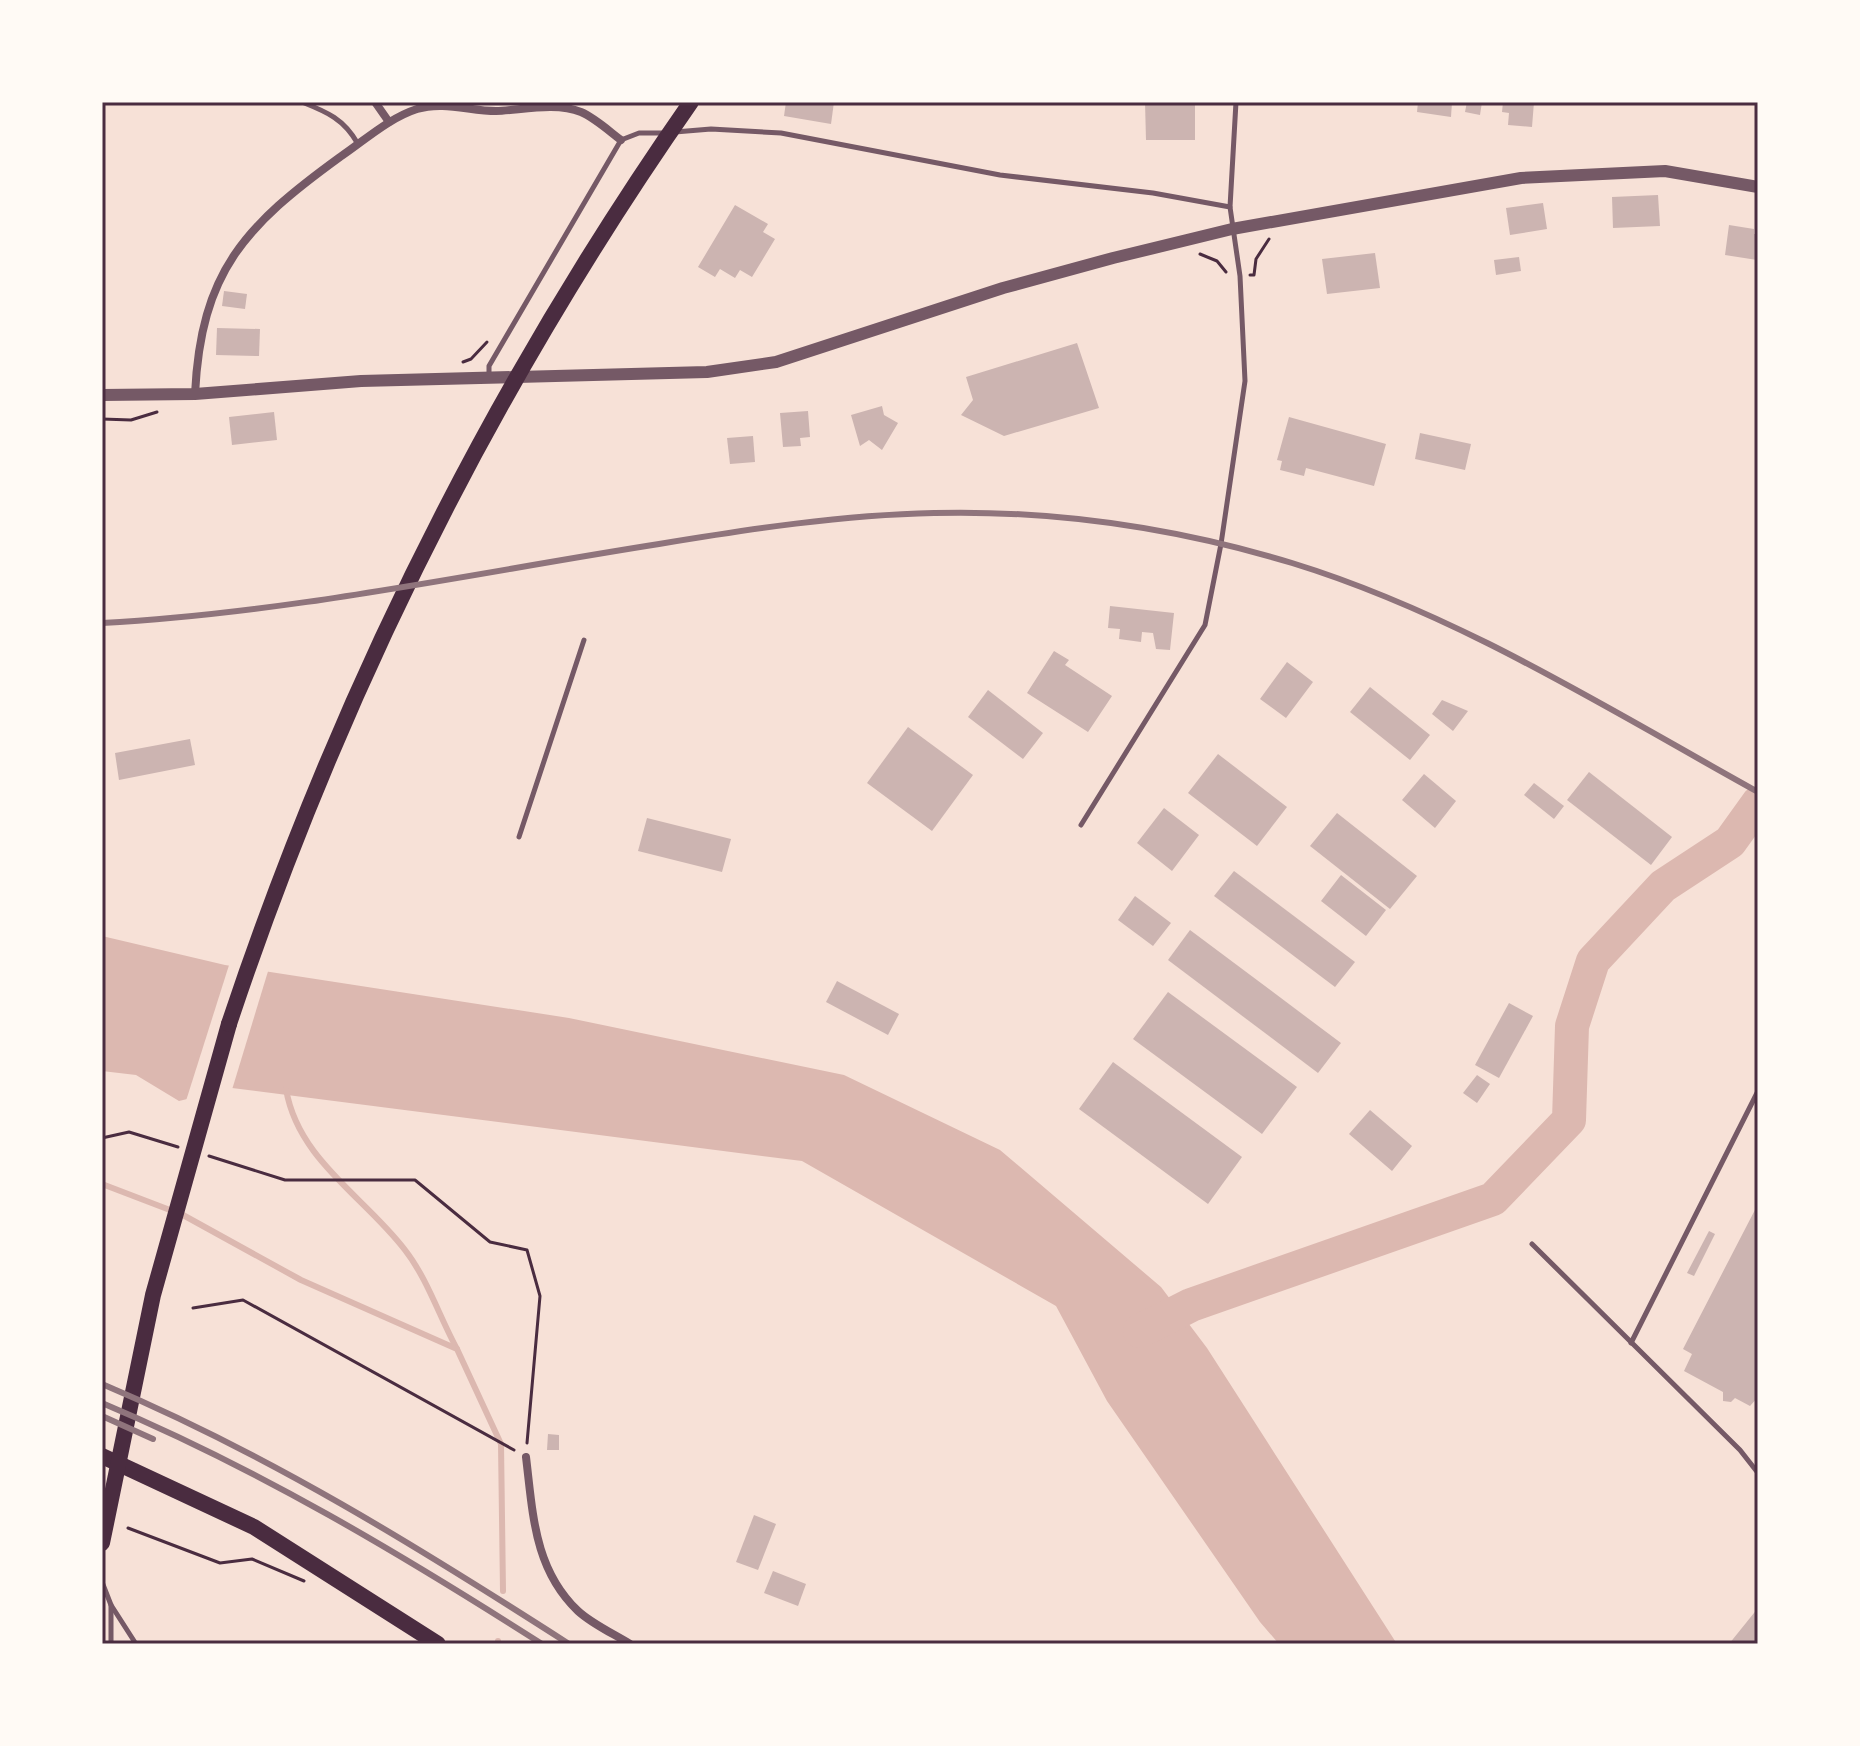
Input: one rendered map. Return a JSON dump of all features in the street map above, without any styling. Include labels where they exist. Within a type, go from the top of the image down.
[{"type":"main road","points":[[102,1543],[153,1295],[229,1024],[302,818],[367,664],[444,507],[564,293],[691,102]]},
{"type":"main road","points":[[102,1456],[254,1527],[438,1644]]},
{"type":"street","points":[[375,102],[389,122]]},
{"type":"street","points":[[195,394],[200,341],[209,300],[229,262],[253,227],[287,196],[389,122],[418,109],[437,105],[492,111],[562,108],[582,113],[621,140]]},
{"type":"street","points":[[102,395],[195,394],[361,381],[489,376],[707,372],[776,362],[1003,288],[1232,229],[1521,178],[1665,171],[1758,187]]},
{"type":"street","points":[[526,1457],[537,1541],[551,1580],[580,1613],[630,1644]]},
{"type":"lane","points":[[302,102],[334,115],[349,129],[358,145]]},
{"type":"lane","points":[[1081,825],[1205,625],[1221,544],[1245,381],[1240,276],[1230,207],[1236,102]]},
{"type":"lane","points":[[489,376],[489,366],[621,140],[639,133],[711,129],[781,133],[984,172],[1230,207]]},
{"type":"lane","points":[[519,837],[584,640]]},
{"type":"lane","points":[[1631,1343],[1758,1091]]},
{"type":"lane","points":[[1532,1244],[1740,1450],[1758,1473]]},
{"type":"lane","points":[[102,1582],[111,1605],[136,1644]]},
{"type":"lane","points":[[111,1605],[111,1644]]},
{"type":"path","points":[[102,419],[131,420],[160,411]]},
{"type":"path","points":[[102,1138],[129,1132],[186,1149]]},
{"type":"path","points":[[200,1154],[285,1180],[415,1180],[490,1242],[527,1250],[540,1296],[526,1457]]},
{"type":"path","points":[[193,1308],[243,1300],[508,1447]]},
{"type":"path","points":[[128,1528],[220,1563],[252,1559],[315,1585]]},
{"type":"shaded area","points":[[102,936],[225,965],[569,1018],[844,1075],[1000,1150],[1161,1287],[1207,1348],[1397,1644],[1279,1644],[1260,1622],[1107,1401],[1056,1306],[802,1161],[232,1088],[179,1101],[136,1075],[102,1071]]},
{"type":"pier","points":[[230,962],[269,968],[231,1093],[185,1104]]},
{"type":"building","points":[[786,102],[834,102],[831,124],[784,116]]},
{"type":"building","points":[[1145,102],[1195,102],[1195,140],[1146,140]]},
{"type":"building","points":[[1418,102],[1452,102],[1451,117],[1417,112]]},
{"type":"building","points":[[1467,102],[1482,102],[1480,115],[1465,112]]},
{"type":"building","points":[[1503,102],[1534,102],[1532,127],[1508,125],[1509,113],[1502,112]]},
{"type":"building","points":[[1658,195],[1660,226],[1613,228],[1612,197]]},
{"type":"building","points":[[1543,203],[1547,229],[1510,235],[1506,208]]},
{"type":"building","points":[[735,205],[768,224],[763,232],[775,239],[752,277],[740,270],[735,278],[720,269],[715,277],[698,267]]},
{"type":"building","points":[[1729,225],[1754,229],[1754,234],[1758,234],[1757,260],[1725,255]]},
{"type":"building","points":[[1375,253],[1380,288],[1327,294],[1322,259]]},
{"type":"building","points":[[1519,257],[1521,271],[1496,275],[1494,260]]},
{"type":"building","points":[[224,291],[247,294],[245,309],[222,306]]},
{"type":"building","points":[[217,328],[260,329],[259,356],[216,355]]},
{"type":"building","points":[[1077,343],[1099,408],[1004,436],[961,415],[973,400],[966,377]]},
{"type":"building","points":[[882,406],[884,415],[898,423],[882,450],[869,440],[860,446],[851,415]]},
{"type":"building","points":[[808,411],[810,437],[800,438],[801,446],[783,447],[780,413]]},
{"type":"building","points":[[274,412],[277,440],[232,445],[229,417]]},
{"type":"building","points":[[1289,417],[1386,444],[1374,486],[1306,468],[1304,476],[1280,470],[1282,461],[1277,460]]},
{"type":"building","points":[[1420,433],[1471,444],[1465,470],[1415,459]]},
{"type":"building","points":[[753,436],[755,462],[730,464],[727,438]]},
{"type":"building","points":[[1110,606],[1174,613],[1170,650],[1156,649],[1153,633],[1142,632],[1141,642],[1119,639],[1120,629],[1108,628]]},
{"type":"building","points":[[1054,651],[1069,660],[1065,665],[1112,696],[1088,732],[1027,693]]},
{"type":"building","points":[[1287,662],[1313,682],[1286,718],[1260,699]]},
{"type":"building","points":[[1370,687],[1430,735],[1410,760],[1350,712]]},
{"type":"building","points":[[988,690],[1043,733],[1023,759],[968,717]]},
{"type":"building","points":[[1442,700],[1468,711],[1453,731],[1432,714]]},
{"type":"building","points":[[908,727],[973,775],[932,831],[867,783]]},
{"type":"building","points":[[190,739],[195,765],[119,780],[115,753]]},
{"type":"building","points":[[1218,754],[1287,807],[1257,846],[1188,793]]},
{"type":"building","points":[[1589,772],[1672,837],[1651,865],[1567,800]]},
{"type":"building","points":[[1424,774],[1456,801],[1435,828],[1402,800]]},
{"type":"building","points":[[1534,783],[1564,806],[1554,819],[1524,795]]},
{"type":"building","points":[[1164,808],[1199,835],[1172,871],[1137,843]]},
{"type":"building","points":[[1337,813],[1417,876],[1390,909],[1310,846]]},
{"type":"building","points":[[647,818],[731,839],[722,872],[638,851]]},
{"type":"building","points":[[1234,871],[1355,962],[1335,987],[1214,896]]},
{"type":"building","points":[[1341,875],[1386,910],[1366,936],[1321,901]]},
{"type":"building","points":[[1135,896],[1171,923],[1153,946],[1118,920]]},
{"type":"building","points":[[1190,930],[1341,1043],[1318,1073],[1168,960]]},
{"type":"building","points":[[837,981],[899,1014],[888,1035],[826,1002]]},
{"type":"building","points":[[1168,992],[1297,1087],[1262,1134],[1133,1039]]},
{"type":"building","points":[[1509,1003],[1533,1016],[1499,1078],[1475,1065]]},
{"type":"building","points":[[1113,1062],[1242,1157],[1208,1204],[1079,1109]]},
{"type":"building","points":[[1477,1075],[1490,1084],[1477,1103],[1463,1093]]},
{"type":"building","points":[[1370,1110],[1412,1146],[1392,1171],[1349,1134]]},
{"type":"building","points":[[1758,1204],[1758,1397],[1750,1406],[1735,1398],[1731,1402],[1723,1401],[1723,1392],[1684,1371],[1692,1354],[1683,1349]]},
{"type":"building","points":[[1709,1231],[1715,1234],[1694,1276],[1687,1273]]},
{"type":"building","points":[[548,1434],[559,1435],[559,1450],[547,1450]]},
{"type":"building","points":[[754,1515],[776,1524],[758,1570],[736,1562]]},
{"type":"building","points":[[773,1571],[806,1584],[798,1606],[764,1593]]},
{"type":"building","points":[[1758,1608],[1758,1644],[1729,1644]]},
{"type":"waterway","points":[[1140,1331],[1191,1305],[1493,1199],[1569,1120],[1572,1026],[1593,961],[1663,886],[1730,842],[1758,803]]},
{"type":"waterway","points":[[286,1089],[293,1114],[318,1157],[389,1231],[413,1261],[457,1349]]},
{"type":"waterway","points":[[102,1184],[183,1215],[301,1280],[457,1349],[501,1444],[503,1591]]},
{"type":"railway","points":[[102,623],[242,611],[381,591],[693,538],[830,520],[934,513],[1070,518],[1204,540],[1292,563],[1354,584],[1473,636],[1758,792]]},
{"type":"railway","points":[[102,1384],[164,1411],[283,1471],[456,1572],[569,1644]]},
{"type":"railway","points":[[102,1403],[216,1455],[327,1514],[542,1644]]},
{"type":"railway","points":[[102,1416],[153,1439]]}]
